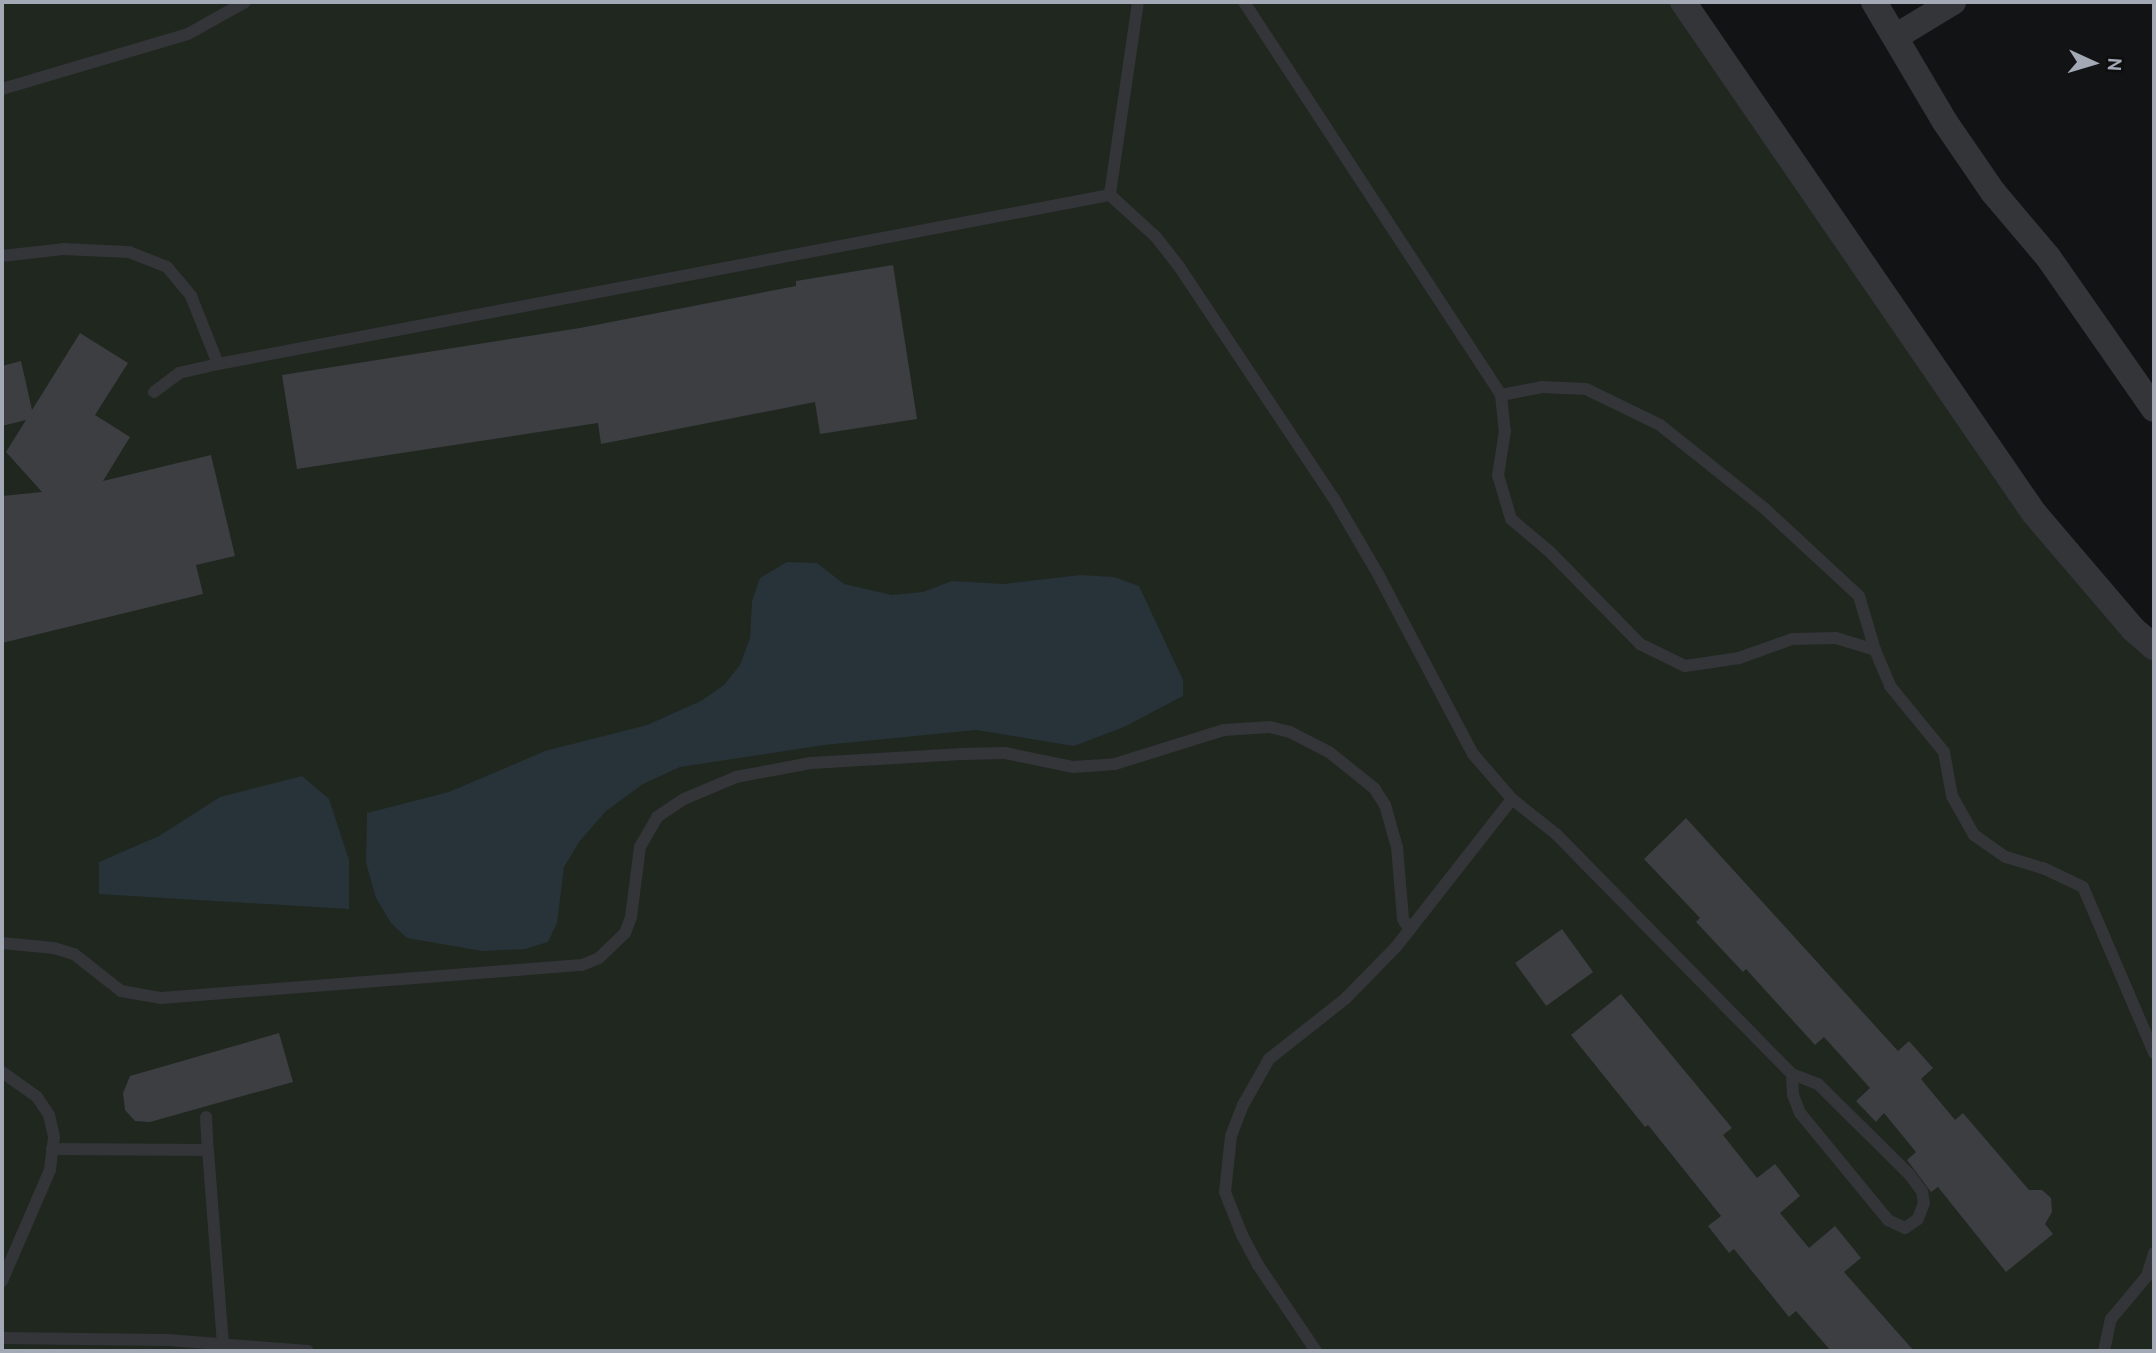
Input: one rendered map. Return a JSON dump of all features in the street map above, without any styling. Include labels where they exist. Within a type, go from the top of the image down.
[{"type":"street","points":[[1683,2],[2034,513],[2133,629],[2154,647]]},
{"type":"street","points":[[1874,2],[1945,122],[1993,192],[2048,257],[2154,409]]},
{"type":"street","points":[[1895,37],[1953,2]]},
{"type":"lane","points":[[2,89],[188,34],[245,2]]},
{"type":"lane","points":[[1110,195],[1138,2]]},
{"type":"lane","points":[[1244,2],[1502,395],[1506,431],[1498,475],[1511,519],[1550,552],[1640,644],[1685,666],[1739,658],[1792,639],[1836,638],[1875,650]]},
{"type":"lane","points":[[154,392],[179,373],[218,364],[1110,195]]},
{"type":"lane","points":[[1110,195],[1156,237],[1180,268],[1325,485],[1378,573],[1473,754],[1512,799],[1556,834],[1792,1074],[1818,1084],[1909,1174],[1922,1191],[1924,1203],[1918,1219],[1905,1228],[1888,1220],[1800,1113],[1793,1096],[1792,1074]]},
{"type":"lane","points":[[2,256],[63,249],[129,252],[167,267],[191,296],[218,364]]},
{"type":"lane","points":[[1502,395],[1542,387],[1586,389],[1660,425],[1764,508],[1859,596],[1875,650],[1890,686],[1944,752],[1952,796],[1974,835],[2006,857],[2043,868],[2083,887],[2154,1053]]},
{"type":"lane","points":[[2,943],[54,948],[74,954],[121,991],[161,998],[582,965],[599,958],[625,933],[631,917],[640,847],[657,817],[684,799],[736,776],[811,763],[962,754],[1005,753],[1073,767],[1102,765],[1224,730],[1270,727],[1290,732],[1329,752],[1374,788],[1385,804],[1397,848],[1403,919],[1410,930]]},
{"type":"lane","points":[[1316,1351],[1258,1265],[1242,1235],[1225,1192],[1231,1136],[1243,1105],[1269,1059],[1345,999],[1410,930],[1512,799]]},
{"type":"lane","points":[[2,1072],[37,1097],[49,1115],[54,1137],[50,1170],[2,1281]]},
{"type":"lane","points":[[206,1117],[223,1345]]},
{"type":"lane","points":[[52,1149],[208,1150]]},
{"type":"lane","points":[[2104,1351],[2111,1319],[2147,1276],[2154,1253]]},
{"type":"lane","points":[[2,1338],[66,1337],[307,1351]]},
{"type":"shaded area","points":[[2,2],[1672,2],[2154,659],[2154,1351],[2,1351]]},
{"type":"shaded area","points":[[787,562],[817,563],[844,584],[892,595],[923,592],[952,581],[1004,584],[1080,575],[1114,577],[1139,586],[1183,680],[1183,696],[1124,727],[1074,746],[976,730],[824,745],[680,767],[643,784],[606,811],[579,842],[564,867],[557,923],[548,942],[525,949],[482,951],[407,938],[391,923],[376,898],[366,863],[367,813],[449,792],[545,751],[647,725],[701,701],[724,685],[740,665],[750,638],[752,601],[760,578]]},
{"type":"shaded area","points":[[302,776],[329,799],[349,860],[349,909],[99,894],[99,862],[159,836],[220,797]]},
{"type":"building","points":[[893,265],[917,419],[820,434],[815,402],[601,444],[598,423],[297,469],[282,375],[580,328],[796,286],[796,281]]},
{"type":"building","points":[[80,333],[128,363],[95,415],[130,437],[103,481],[211,455],[235,556],[196,565],[203,594],[2,643],[2,496],[42,492],[6,452],[26,420],[2,426],[2,366],[21,361],[32,410]]},
{"type":"building","points":[[1686,818],[1898,1051],[1909,1041],[1933,1068],[1921,1079],[1955,1120],[1963,1113],[2029,1190],[2042,1190],[2051,1198],[2052,1212],[2045,1224],[2053,1234],[2006,1272],[1938,1187],[1931,1192],[1907,1160],[1916,1152],[1884,1113],[1876,1122],[1856,1101],[1870,1088],[1824,1037],[1815,1045],[1746,969],[1743,972],[1696,922],[1700,918],[1644,859]]},
{"type":"building","points":[[1562,929],[1593,972],[1546,1006],[1515,963]]},
{"type":"building","points":[[1621,994],[1732,1128],[1723,1135],[1757,1178],[1775,1164],[1800,1196],[1780,1213],[1809,1248],[1835,1226],[1861,1258],[1844,1272],[1914,1351],[1831,1351],[1796,1311],[1789,1317],[1734,1249],[1729,1253],[1708,1226],[1721,1216],[1571,1035]]},
{"type":"building","points":[[279,1033],[293,1082],[150,1122],[135,1121],[125,1110],[123,1093],[130,1076]]}]
